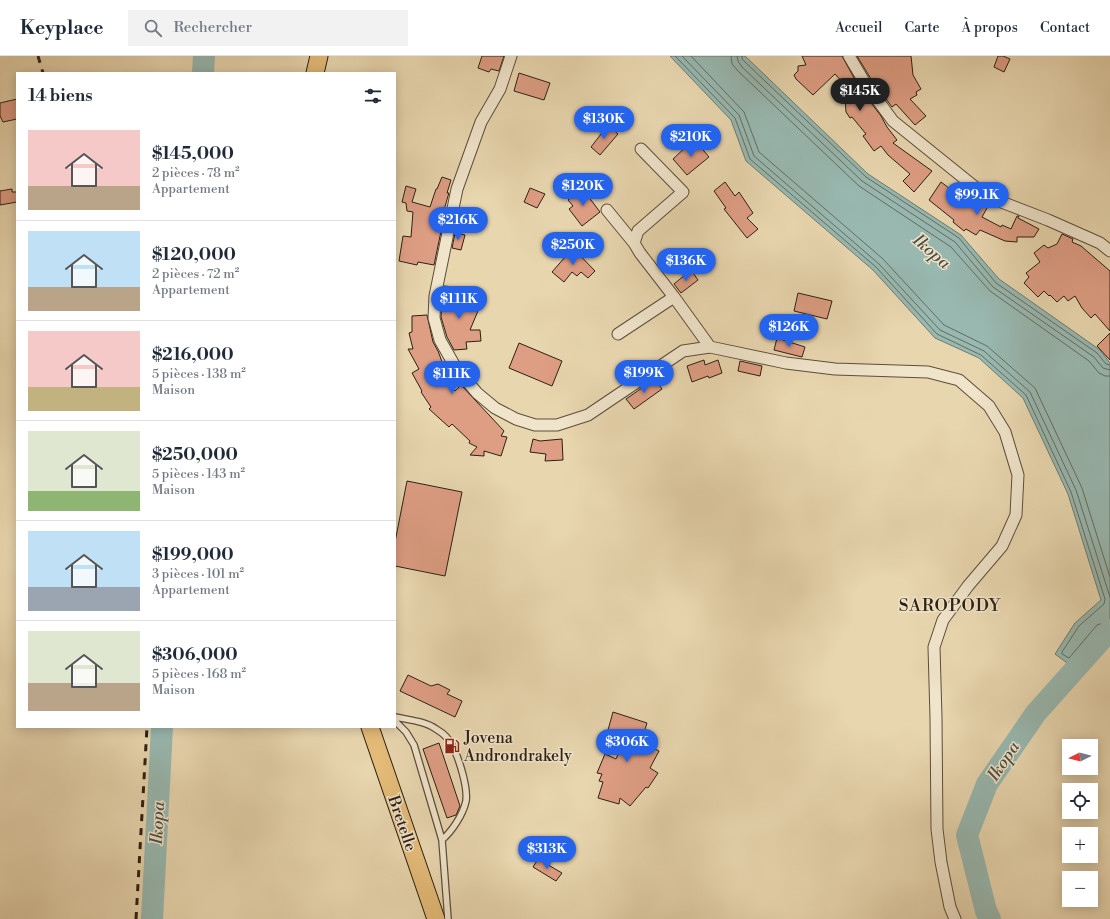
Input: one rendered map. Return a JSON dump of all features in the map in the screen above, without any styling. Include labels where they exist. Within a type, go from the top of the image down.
[{"type":"main road","points":[[315,72],[319,56]]},
{"type":"main road","name":"Bretelle","points":[[370,728],[436,919]]},
{"type":"street","points":[[511,56],[500,89],[482,122],[457,189],[435,296],[434,318],[440,340],[456,368],[477,393],[495,408],[516,419],[536,425],[557,425],[588,415],[683,351],[710,347],[786,363],[835,369],[928,372],[959,380],[989,406],[1005,432],[1018,475],[1016,515],[1002,546],[968,586],[942,620],[934,648],[936,718],[936,829],[950,906],[955,919]]},
{"type":"street","points":[[849,56],[865,83],[893,121],[986,196],[1094,240],[1110,251]]},
{"type":"street","points":[[634,243],[638,231],[683,192],[641,148]]},
{"type":"street","points":[[607,210],[634,243],[710,347]]},
{"type":"street","points":[[618,334],[674,297]]},
{"type":"lane","points":[[396,717],[427,724],[443,734],[453,747],[464,778],[466,800],[451,833],[442,840]]},
{"type":"lane","points":[[396,722],[406,732],[414,745],[442,840],[448,919]]},
{"type":"water","points":[[670,56],[745,56],[868,174],[961,235],[999,279],[1100,350],[1110,363],[1110,630],[1099,628],[1070,665],[1055,654],[1075,623],[1101,600],[1068,494],[1023,398],[979,358],[935,338],[873,270],[746,161],[731,120]]},
{"type":"building","points":[[482,56],[504,56],[499,71],[491,69],[489,72],[478,68]]},
{"type":"building","points":[[802,56],[842,56],[859,87],[897,140],[893,143],[932,171],[914,192],[903,181],[910,174],[888,155],[881,146],[874,151],[863,136],[866,134],[852,117],[850,118],[846,112],[845,98],[851,92],[835,74],[813,95],[796,79],[794,75],[798,71],[798,66],[806,65]]},
{"type":"building","points":[[857,56],[911,56],[913,75],[921,89],[916,92],[917,95],[910,99],[926,116],[915,125],[896,104],[892,107],[871,79]]},
{"type":"building","points":[[998,56],[1003,56],[1010,59],[1004,72],[994,67]]},
{"type":"building","points":[[519,73],[550,83],[544,100],[514,91]]},
{"type":"building","points":[[16,99],[16,119],[3,122],[0,116],[0,103]]},
{"type":"building","points":[[608,125],[618,134],[600,155],[591,147]]},
{"type":"building","points":[[689,144],[695,149],[699,145],[709,157],[687,175],[673,159]]},
{"type":"building","points":[[442,177],[451,180],[442,217],[444,217],[434,265],[418,262],[417,265],[399,261],[403,236],[411,237],[413,212],[407,211],[406,203],[402,202],[406,186],[416,189],[412,202],[430,207]]},
{"type":"building","points":[[725,182],[735,196],[739,192],[753,213],[747,218],[758,229],[747,238],[724,209],[726,208],[714,191]]},
{"type":"building","points":[[941,182],[953,191],[968,198],[970,194],[978,199],[977,202],[987,208],[982,217],[1001,227],[1002,225],[1011,229],[1017,216],[1019,216],[1018,218],[1039,229],[1034,237],[1017,237],[1017,242],[1005,241],[980,230],[976,235],[966,229],[964,231],[953,222],[954,220],[929,200]]},
{"type":"building","points":[[530,188],[545,194],[537,208],[524,202]]},
{"type":"building","points":[[582,188],[600,212],[582,226],[569,209],[573,206],[568,200]]},
{"type":"building","points":[[12,189],[12,192],[16,192],[16,202],[0,205],[0,191]]},
{"type":"building","points":[[455,233],[465,235],[461,250],[452,248]]},
{"type":"building","points":[[1062,234],[1073,239],[1072,242],[1081,246],[1110,271],[1110,331],[1095,314],[1091,318],[1082,308],[1075,296],[1068,301],[1064,296],[1057,302],[1044,291],[1038,297],[1024,283],[1029,277],[1026,273],[1040,262],[1034,253],[1044,245],[1048,248],[1057,244]]},
{"type":"building","points":[[573,248],[595,271],[588,278],[581,272],[577,276],[572,272],[564,282],[552,272]]},
{"type":"building","points":[[691,270],[698,280],[681,293],[674,284]]},
{"type":"building","points":[[444,286],[455,287],[454,297],[480,306],[470,330],[480,330],[481,341],[466,342],[467,349],[454,350],[447,337],[441,317]]},
{"type":"building","points":[[798,293],[832,301],[827,319],[794,311]]},
{"type":"building","points":[[427,315],[433,342],[444,367],[438,370],[455,391],[461,385],[504,431],[501,436],[507,437],[501,456],[484,451],[484,456],[470,455],[477,447],[469,443],[470,441],[452,424],[449,427],[429,409],[431,407],[421,392],[422,391],[412,373],[419,369],[408,349],[413,349],[409,333],[412,332],[412,316]]},
{"type":"building","points":[[1110,333],[1110,360],[1097,346]]},
{"type":"building","points":[[777,338],[805,347],[802,357],[774,350]]},
{"type":"building","points":[[519,343],[562,361],[552,386],[509,368]]},
{"type":"building","points":[[704,360],[705,365],[718,360],[722,373],[692,382],[687,366]]},
{"type":"building","points":[[740,361],[762,366],[760,376],[738,371]]},
{"type":"building","points":[[655,379],[662,389],[634,409],[626,399]]},
{"type":"building","points":[[533,439],[540,441],[562,439],[563,460],[545,461],[546,454],[530,452]]},
{"type":"building","points":[[407,481],[462,492],[445,576],[396,566],[396,537]]},
{"type":"building","points":[[408,675],[431,686],[438,684],[450,690],[447,694],[462,701],[455,717],[400,691]]},
{"type":"building","points":[[613,712],[647,723],[641,742],[659,751],[650,768],[658,773],[648,788],[646,787],[630,806],[620,798],[619,804],[598,798],[603,782],[599,781],[602,774],[597,773],[605,754],[616,759],[626,736],[608,730]]},
{"type":"building","points":[[439,743],[460,806],[456,815],[447,818],[423,749]]},
{"type":"building","points":[[538,859],[562,873],[556,881],[533,867]]},
{"type":"waterway","name":"Ikopa","points":[[203,72],[204,56]]},
{"type":"waterway","name":"Ikopa","points":[[990,919],[986,911],[967,835],[987,784],[1036,713],[1110,630]]},
{"type":"waterway","name":"Ikopa","points":[[152,919],[162,728]]},
{"type":"railway","points":[[38,56],[43,72]]},
{"type":"railway","points":[[136,919],[147,728]]},
{"type":"place","name":"Jovena Androndrakely","points":[[452,746]]},
{"type":"district","name":"SAROPODY","points":[[950,605]]}]
